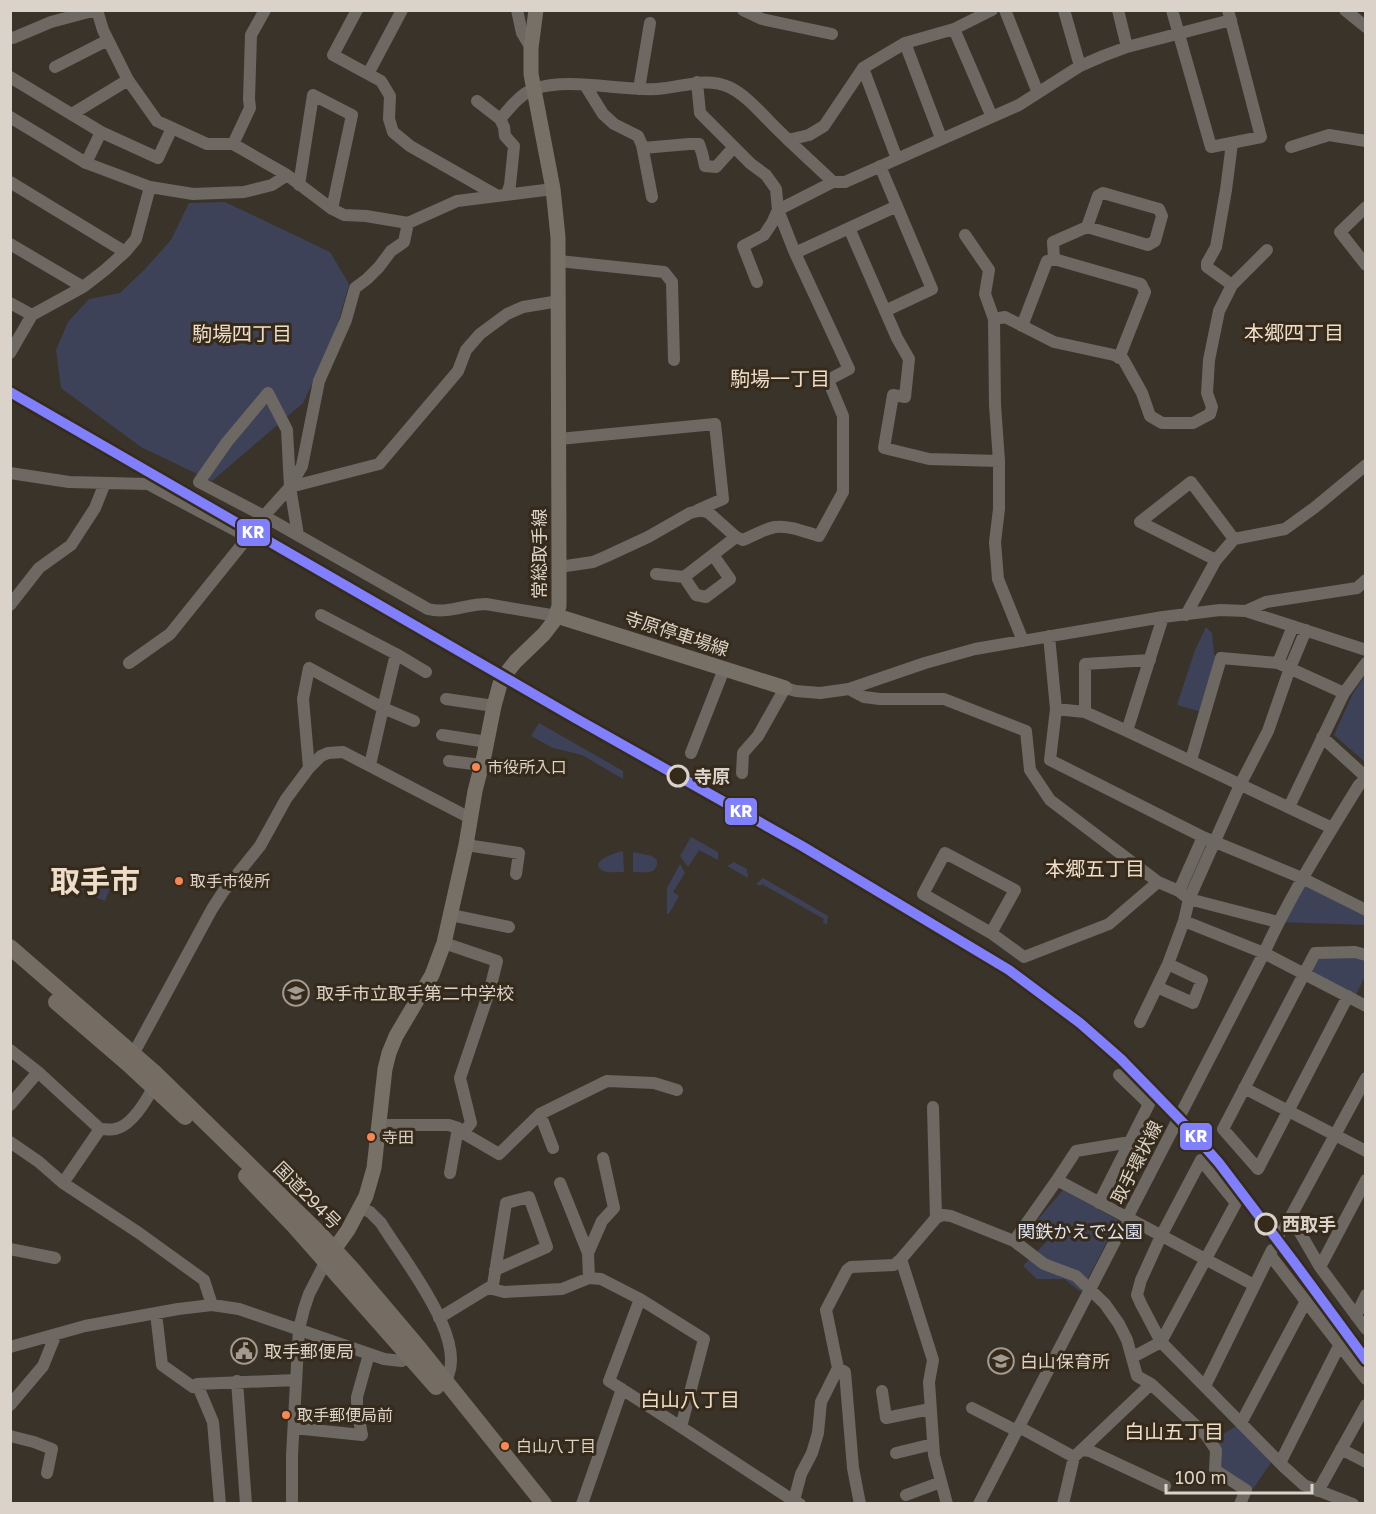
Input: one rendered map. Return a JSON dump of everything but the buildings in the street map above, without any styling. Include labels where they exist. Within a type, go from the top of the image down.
[{"type":"highway","name":"国道294号","points":[[10,947],[131,1059],[153,1088],[223,1152],[294,1226],[330,1255],[410,1357],[441,1385],[531,1503]]},
{"type":"highway","name":"国道294号","points":[[10,962],[131,1059],[218,1133],[330,1255],[544,1503]]},
{"type":"main road","name":"常総取手線","points":[[330,1255],[361,1208],[369,1187],[374,1168],[385,1069],[389,1053],[396,1036],[432,975],[444,943],[500,684],[508,670],[555,621],[560,600],[559,261],[553,189],[531,74],[531,48],[537,11]]},
{"type":"main road","name":"寺原停車場線","points":[[557,616],[785,688]]},
{"type":"street","points":[[10,37],[13,38],[51,22],[96,10],[103,30],[128,80],[157,122],[207,144],[233,144],[287,175],[332,209],[344,215],[408,223],[457,201],[553,189]]},
{"type":"street","points":[[233,144],[250,108],[251,35],[265,10]]},
{"type":"street","points":[[357,10],[333,55],[381,81],[390,96],[389,119],[393,132],[410,146],[502,195]]},
{"type":"street","points":[[368,74],[402,10]]},
{"type":"street","points":[[517,10],[522,33],[531,48]]},
{"type":"street","points":[[744,10],[762,19],[832,34]]},
{"type":"street","points":[[788,140],[809,135],[824,126],[862,68],[905,43],[954,29],[992,10]]},
{"type":"street","points":[[1005,10],[1038,93]]},
{"type":"street","points":[[1064,10],[1080,66]]},
{"type":"street","points":[[1118,10],[1127,47]]},
{"type":"street","points":[[757,282],[743,246],[764,235],[778,210],[833,182],[845,182],[1019,105],[1080,66],[1103,56],[1179,33],[1229,15],[1261,137],[1211,147],[1179,33],[1172,10]]},
{"type":"street","points":[[1345,10],[1365,27]]},
{"type":"street","points":[[639,89],[650,23]]},
{"type":"street","points":[[954,29],[992,117]]},
{"type":"street","points":[[55,67],[108,40]]},
{"type":"street","points":[[905,43],[941,138]]},
{"type":"street","points":[[862,68],[897,159]]},
{"type":"street","points":[[10,77],[101,132],[158,158],[172,128]]},
{"type":"street","points":[[72,114],[128,80]]},
{"type":"street","points":[[697,82],[700,113],[751,164],[766,175],[776,189],[778,210],[795,253],[849,369],[828,380],[843,416],[843,492],[819,536],[789,528],[773,527],[742,540],[709,513],[698,510]]},
{"type":"street","points":[[500,119],[513,104],[534,89],[557,84],[659,89],[697,82],[715,82],[730,87],[747,100],[833,182]]},
{"type":"street","points":[[585,85],[603,114],[614,124],[638,136],[643,148],[652,197]]},
{"type":"street","points":[[299,185],[313,95],[352,115],[332,209]]},
{"type":"street","points":[[477,101],[500,119],[505,136],[514,146],[510,185],[502,195]]},
{"type":"street","points":[[10,117],[86,163],[150,187],[193,194],[244,192],[272,185],[287,175]]},
{"type":"street","points":[[86,163],[101,132]]},
{"type":"street","points":[[1291,147],[1329,135],[1365,141]]},
{"type":"street","points":[[1232,143],[1216,247],[1207,263],[1207,267],[1232,285]]},
{"type":"street","points":[[643,148],[699,144],[705,166],[716,167],[734,147]]},
{"type":"street","points":[[880,166],[932,289],[885,311]]},
{"type":"street","points":[[10,182],[125,252]]},
{"type":"street","points":[[10,353],[32,315],[83,286],[105,270],[136,239],[150,187]]},
{"type":"street","points":[[1054,259],[1053,242],[1087,227],[1148,245],[1155,241],[1162,216],[1159,209],[1103,193],[1098,196],[1087,227]]},
{"type":"street","points":[[795,253],[897,206]]},
{"type":"street","points":[[1365,207],[1340,232],[1365,265]]},
{"type":"street","points":[[129,663],[170,634],[264,516],[290,487],[302,466],[319,381],[346,320],[355,288],[380,267],[391,251],[404,242],[408,223]]},
{"type":"street","points":[[849,228],[897,338],[909,359],[905,397],[893,395],[884,448],[929,459],[999,461]]},
{"type":"street","points":[[965,235],[989,270],[985,294],[994,319],[995,405],[999,461],[999,509],[995,542],[998,579],[1023,641]]},
{"type":"street","points":[[10,244],[83,286]]},
{"type":"street","points":[[994,319],[1005,317],[1054,342],[1123,359],[1142,393],[1150,416],[1162,423],[1193,423],[1209,414],[1212,407],[1207,393],[1209,360],[1219,311],[1232,285],[1267,250]]},
{"type":"street","points":[[1022,326],[1047,261],[1054,259],[1141,284],[1145,292],[1119,358]]},
{"type":"street","points":[[559,261],[664,272],[672,282],[674,360]]},
{"type":"street","points":[[290,487],[379,464],[458,371],[466,350],[480,334],[507,314],[523,307],[559,301]]},
{"type":"street","points":[[10,303],[32,315]]},
{"type":"street","points":[[298,535],[290,487],[287,430],[268,393],[227,442],[200,482],[429,609],[446,610],[486,604],[557,616]]},
{"type":"street","points":[[559,439],[715,424],[723,499],[593,562],[560,567]]},
{"type":"street","points":[[1186,615],[1216,560],[1234,539],[1285,529],[1365,465]]},
{"type":"street","points":[[10,473],[69,483],[148,484],[248,537]]},
{"type":"street","points":[[10,605],[39,568],[71,545],[95,508],[105,483]]},
{"type":"street","points":[[1216,560],[1140,522],[1191,483],[1234,539]]},
{"type":"street","points":[[656,574],[684,577],[736,537]]},
{"type":"street","points":[[684,577],[696,595],[706,597],[730,579],[713,555]]},
{"type":"street","points":[[1246,611],[1266,602],[1357,588],[1365,580]]},
{"type":"street","points":[[742,773],[744,753],[758,736],[785,688],[820,693],[849,689],[975,649],[1163,617],[1220,610],[1246,611],[1365,650]]},
{"type":"street","points":[[321,615],[426,672]]},
{"type":"street","points":[[1127,731],[1163,617]]},
{"type":"street","points":[[1140,1022],[1168,963],[1184,921],[1184,895],[1208,839],[1268,730],[1293,626]]},
{"type":"street","points":[[1284,666],[1306,630]]},
{"type":"street","points":[[1048,636],[1056,709],[1050,760],[1208,839],[1302,878],[1365,910]]},
{"type":"street","points":[[370,765],[396,654]]},
{"type":"street","points":[[1191,760],[1221,658],[1284,666],[1344,693]]},
{"type":"street","points":[[1085,712],[1085,664],[1150,660]]},
{"type":"street","points":[[1289,807],[1344,693],[1365,663]]},
{"type":"street","points":[[309,768],[303,699],[309,668],[414,722]]},
{"type":"street","points":[[691,753],[723,669]]},
{"type":"street","points":[[849,689],[864,697],[880,699],[944,699],[1026,731],[1030,770],[1050,800],[1158,882],[1184,895],[1278,922]]},
{"type":"street","points":[[446,699],[494,706]]},
{"type":"street","points":[[1056,709],[1085,712],[1332,828]]},
{"type":"street","points":[[442,735],[487,742]]},
{"type":"street","points":[[1322,737],[1365,778]]},
{"type":"street","points":[[131,1059],[212,909],[260,846],[286,799],[321,756],[336,751],[343,752],[470,818]]},
{"type":"street","points":[[449,761],[482,765]]},
{"type":"street","name":"取手環状線","points":[[979,1503],[1278,922],[1332,828],[1365,778]]},
{"type":"street","points":[[466,845],[519,853],[516,874]]},
{"type":"street","points":[[991,933],[1015,890],[945,853],[923,894],[991,933],[1024,957],[1109,924],[1158,882]]},
{"type":"street","points":[[451,915],[509,927]]},
{"type":"street","points":[[1184,921],[1264,953],[1365,1006]]},
{"type":"street","points":[[444,943],[497,961],[460,1078],[471,1123],[460,1131],[450,1173]]},
{"type":"street","points":[[1348,996],[1258,1169],[1223,1129],[1315,953],[1355,952],[1365,955]]},
{"type":"street","points":[[1157,987],[1193,1003],[1202,980],[1168,963]]},
{"type":"street","points":[[10,1050],[38,1072],[100,1129],[115,1129],[127,1123],[146,1101],[153,1088]]},
{"type":"street","points":[[10,1105],[38,1072]]},
{"type":"street","points":[[1099,1203],[1149,1104],[1119,1075]]},
{"type":"street","points":[[1365,1078],[1282,1228],[1320,1267],[1365,1329]]},
{"type":"street","points":[[379,1125],[449,1125],[499,1154],[540,1114],[607,1081],[654,1083],[677,1090]]},
{"type":"street","points":[[1244,1088],[1365,1151]]},
{"type":"street","points":[[933,1107],[936,1218]]},
{"type":"street","points":[[540,1114],[553,1148]]},
{"type":"street","points":[[63,1183],[100,1129]]},
{"type":"street","points":[[10,1142],[39,1162],[63,1183],[139,1233],[204,1280],[212,1305]]},
{"type":"street","points":[[1014,1241],[1076,1151],[1130,1142]]},
{"type":"street","points":[[588,1253],[602,1221],[614,1208],[603,1158]]},
{"type":"street","points":[[1133,1357],[1161,1341],[1236,1203],[1201,1160],[1161,1236],[1141,1280],[1137,1295],[1161,1341],[1280,1463],[1304,1485],[1353,1503]]},
{"type":"street","points":[[1058,1180],[1254,1285]]},
{"type":"street","points":[[1320,1267],[1365,1180]]},
{"type":"street","points":[[560,1183],[588,1253],[590,1278]]},
{"type":"street","points":[[439,1318],[493,1285],[495,1270],[506,1203],[529,1197],[547,1247],[495,1270]]},
{"type":"street","points":[[361,1208],[370,1212],[381,1223],[433,1304],[446,1332],[452,1360],[449,1376],[441,1385]]},
{"type":"street","points":[[640,1299],[609,1381],[796,1503],[801,1474],[812,1453],[818,1433],[822,1402],[838,1368],[826,1310],[847,1270],[852,1267],[894,1265],[902,1259],[936,1218],[943,1215],[951,1216],[1014,1241],[1044,1264],[1076,1276],[1105,1304],[1127,1340],[1137,1376],[1151,1384],[1206,1435],[1216,1450],[1215,1470],[1246,1490],[1240,1503]]},
{"type":"street","points":[[10,1249],[56,1258]]},
{"type":"street","points":[[1204,1386],[1271,1252],[1305,1301],[1365,1379]]},
{"type":"street","points":[[292,1503],[299,1329],[309,1294],[330,1255]]},
{"type":"street","points":[[902,1259],[933,1360],[928,1382],[934,1455],[947,1503]]},
{"type":"street","points":[[489,1287],[504,1292],[562,1289],[590,1278],[601,1279],[640,1299],[704,1339],[681,1427]]},
{"type":"street","points":[[1356,1316],[1365,1295]]},
{"type":"street","points":[[1241,1423],[1305,1301]]},
{"type":"street","points":[[10,1347],[85,1326],[156,1312],[212,1305],[238,1309],[392,1361],[402,1361],[410,1357]]},
{"type":"street","points":[[156,1312],[162,1365],[193,1387],[199,1388]]},
{"type":"street","points":[[10,1405],[43,1366],[56,1334]]},
{"type":"street","points":[[1280,1463],[1340,1344]]},
{"type":"street","points":[[294,1428],[362,1435],[357,1397],[369,1354]]},
{"type":"street","points":[[838,1368],[845,1372],[853,1468],[860,1503]]},
{"type":"street","points":[[220,1503],[213,1422],[197,1384],[296,1380]]},
{"type":"street","points":[[237,1382],[246,1503]]},
{"type":"street","points":[[1063,1503],[1078,1453],[1151,1384]]},
{"type":"street","points":[[582,1503],[622,1389]]},
{"type":"street","points":[[882,1391],[886,1419],[930,1409]]},
{"type":"street","points":[[1318,1491],[1365,1405]]},
{"type":"street","points":[[972,1408],[1078,1453],[1090,1451],[1165,1486]]},
{"type":"street","points":[[10,1436],[52,1449],[47,1473]]},
{"type":"street","points":[[896,1453],[933,1444]]},
{"type":"street","points":[[1341,1449],[1365,1462]]},
{"type":"street","points":[[906,1495],[941,1482]]},
{"type":"green space","points":[[225,202],[330,252],[349,284],[334,338],[303,403],[212,481],[141,447],[61,388],[56,350],[68,322],[89,299],[120,293],[145,269],[171,240],[189,203]]},
{"type":"green space","points":[[1206,627],[1212,633],[1214,654],[1221,663],[1205,713],[1177,705],[1195,650]]},
{"type":"green space","points":[[1365,676],[1365,762],[1334,735],[1353,693]]},
{"type":"green space","points":[[539,723],[623,771],[623,779],[582,755],[553,748],[531,736]]},
{"type":"green space","points":[[691,837],[718,852],[718,860],[699,850],[688,867],[680,856]]},
{"type":"green space","points":[[623,851],[624,872],[605,872],[599,868],[598,864],[604,858]]},
{"type":"green space","points":[[633,852],[652,856],[657,860],[655,869],[650,872],[633,872]]},
{"type":"green space","points":[[734,862],[747,869],[748,878],[727,866]]},
{"type":"green space","points":[[680,864],[685,873],[673,892],[679,896],[667,914],[667,888]]},
{"type":"green space","points":[[86,867],[114,878],[105,901],[77,890]]},
{"type":"green space","points":[[763,878],[828,916],[827,925],[823,922],[824,919],[762,884],[760,886],[756,884]]},
{"type":"green space","points":[[1302,878],[1365,910],[1365,925],[1278,922]]},
{"type":"green space","points":[[1315,953],[1365,955],[1365,976],[1354,999],[1304,973]]},
{"type":"green space","name":"関鉄かえで公園","points":[[1063,1190],[1118,1220],[1081,1292],[1064,1279],[1037,1279],[1023,1266],[1051,1237],[1033,1225]]},
{"type":"green space","points":[[1241,1423],[1275,1457],[1246,1499],[1214,1466],[1210,1442]]},
{"type":"transit line","name":"KR","points":[[10,392],[575,718],[802,846],[1009,970],[1080,1023],[1121,1059],[1190,1130],[1219,1163],[1366,1360]]},
{"type":"place","name":"市役所入口","points":[[476,767]]},
{"type":"place","name":"寺原","points":[[678,776]]},
{"type":"place","name":"取手市役所","points":[[179,881]]},
{"type":"place","name":"取手市立取手第二中学校","points":[[296,993]]},
{"type":"place","name":"寺田","points":[[371,1137]]},
{"type":"place","name":"西取手","points":[[1266,1224]]},
{"type":"place","name":"取手郵便局","points":[[244,1351]]},
{"type":"place","name":"白山保育所","points":[[1001,1361]]},
{"type":"place","name":"取手郵便局前","points":[[286,1415]]},
{"type":"place","name":"白山八丁目","points":[[505,1446]]},
{"type":"district","name":"本郷四丁目","points":[[1294,332]]},
{"type":"district","name":"駒場四丁目","points":[[242,333]]},
{"type":"district","name":"駒場一丁目","points":[[780,378]]},
{"type":"district","name":"本郷五丁目","points":[[1095,868]]},
{"type":"district","name":"取手市","points":[[95,881]]},
{"type":"district","name":"白山八丁目","points":[[690,1399]]},
{"type":"district","name":"白山五丁目","points":[[1174,1431]]}]
